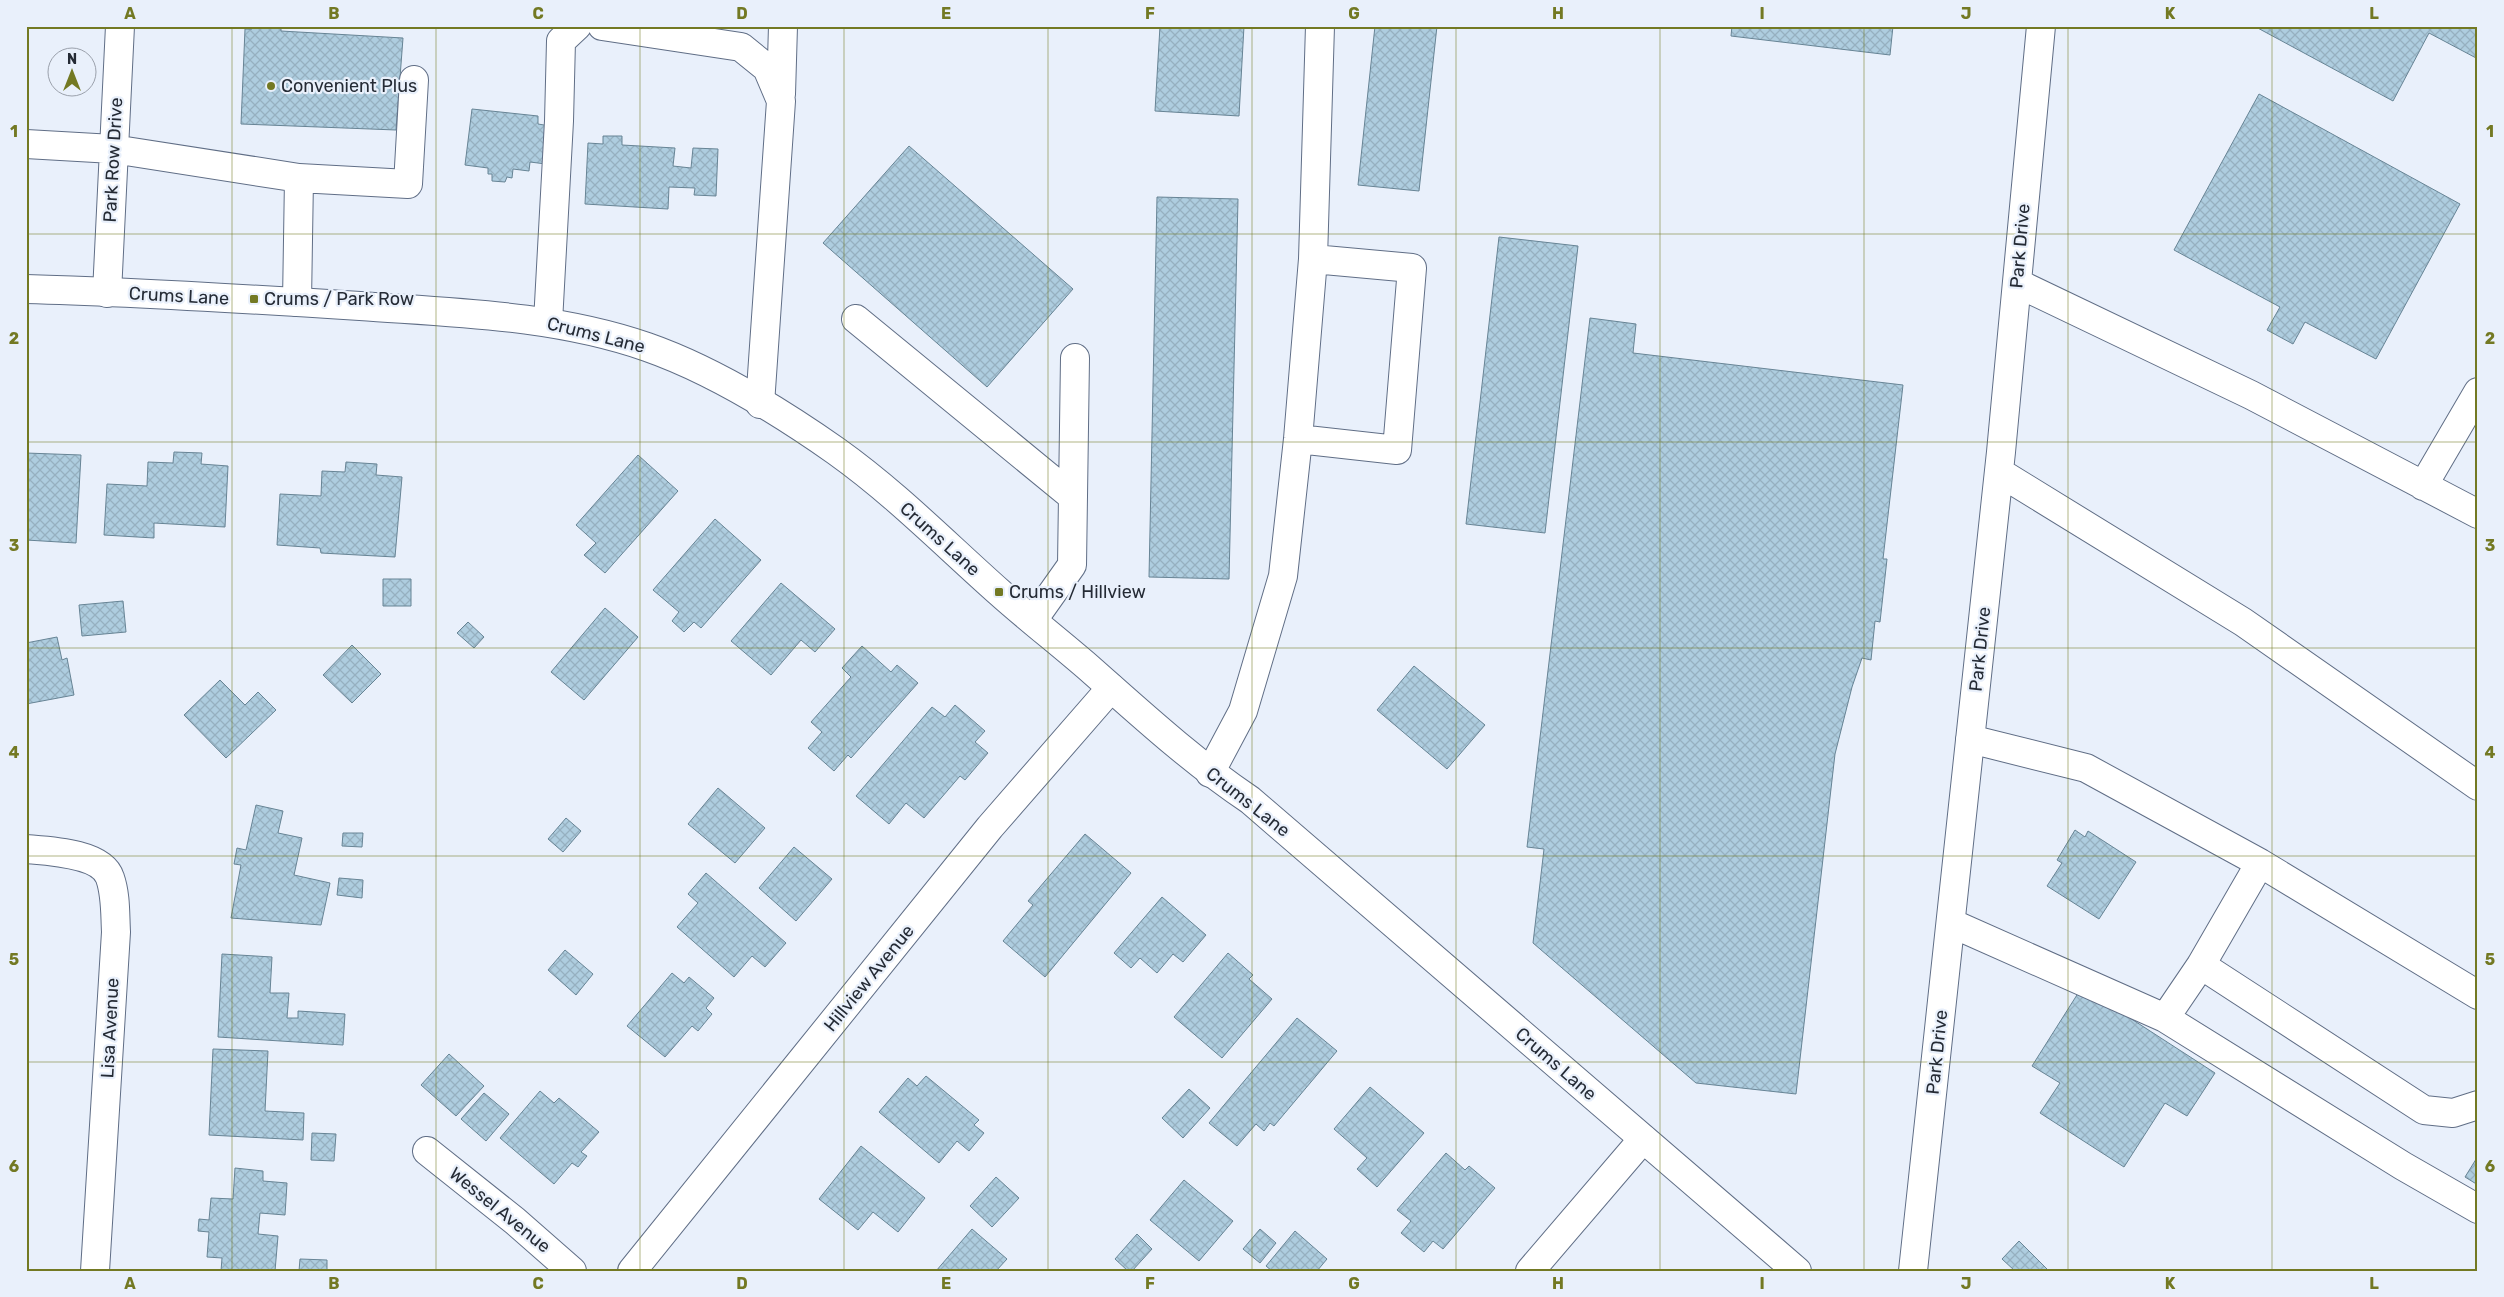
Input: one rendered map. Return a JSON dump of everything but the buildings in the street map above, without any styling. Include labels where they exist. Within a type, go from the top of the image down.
[{"type":"street","name":"Park Row Drive","points":[[107,293],[120,26]]},
{"type":"street","points":[[548,322],[559,121],[561,41],[577,26]]},
{"type":"street","points":[[602,26],[741,47],[766,68],[781,101]]},
{"type":"street","points":[[760,404],[781,101],[783,26]]},
{"type":"street","points":[[1210,773],[1243,711],[1283,576],[1298,440],[1312,259],[1320,26]]},
{"type":"street","name":"Park Drive","points":[[1912,1271],[1999,472],[2041,26]]},
{"type":"street","points":[[26,144],[113,148],[300,178],[408,184],[414,80]]},
{"type":"street","points":[[297,302],[300,178]]},
{"type":"street","points":[[1298,440],[1397,450],[1412,268],[1312,259]]},
{"type":"street","points":[[2017,283],[2251,395],[2478,514]]},
{"type":"street","name":"Crums Lane","points":[[26,289],[297,302],[494,315],[590,330],[648,347],[690,364],[760,404],[836,452],[923,521],[1033,620],[1210,773],[1250,800],[1797,1271]]},
{"type":"street","points":[[856,319],[1073,497]]},
{"type":"street","points":[[1033,620],[1072,565],[1075,358]]},
{"type":"street","points":[[2423,486],[2478,392]]},
{"type":"street","points":[[1999,472],[2243,622],[2478,786]]},
{"type":"street","name":"Hillview Avenue","points":[[632,1271],[990,827],[1111,688]]},
{"type":"street","points":[[1970,739],[2086,768],[2260,863],[2478,995]]},
{"type":"street","name":"Lisa Avenue","points":[[26,849],[78,855],[103,866],[110,877],[115,906],[116,932],[96,1271]]},
{"type":"street","points":[[2165,1018],[2201,966],[2260,863]]},
{"type":"street","points":[[1950,923],[2165,1018],[2404,1166],[2478,1209]]},
{"type":"street","points":[[2201,966],[2424,1110],[2453,1114],[2478,1104]]},
{"type":"street","points":[[1530,1271],[1643,1139]]},
{"type":"street","name":"Wessel Avenue","points":[[427,1151],[515,1221],[572,1271]]},
{"type":"place","name":"Convenient Plus","points":[[271,86]]},
{"type":"place","name":"Crums / Park Row","points":[[254,299]]},
{"type":"place","name":"Crums / Hillview","points":[[999,592]]}]
